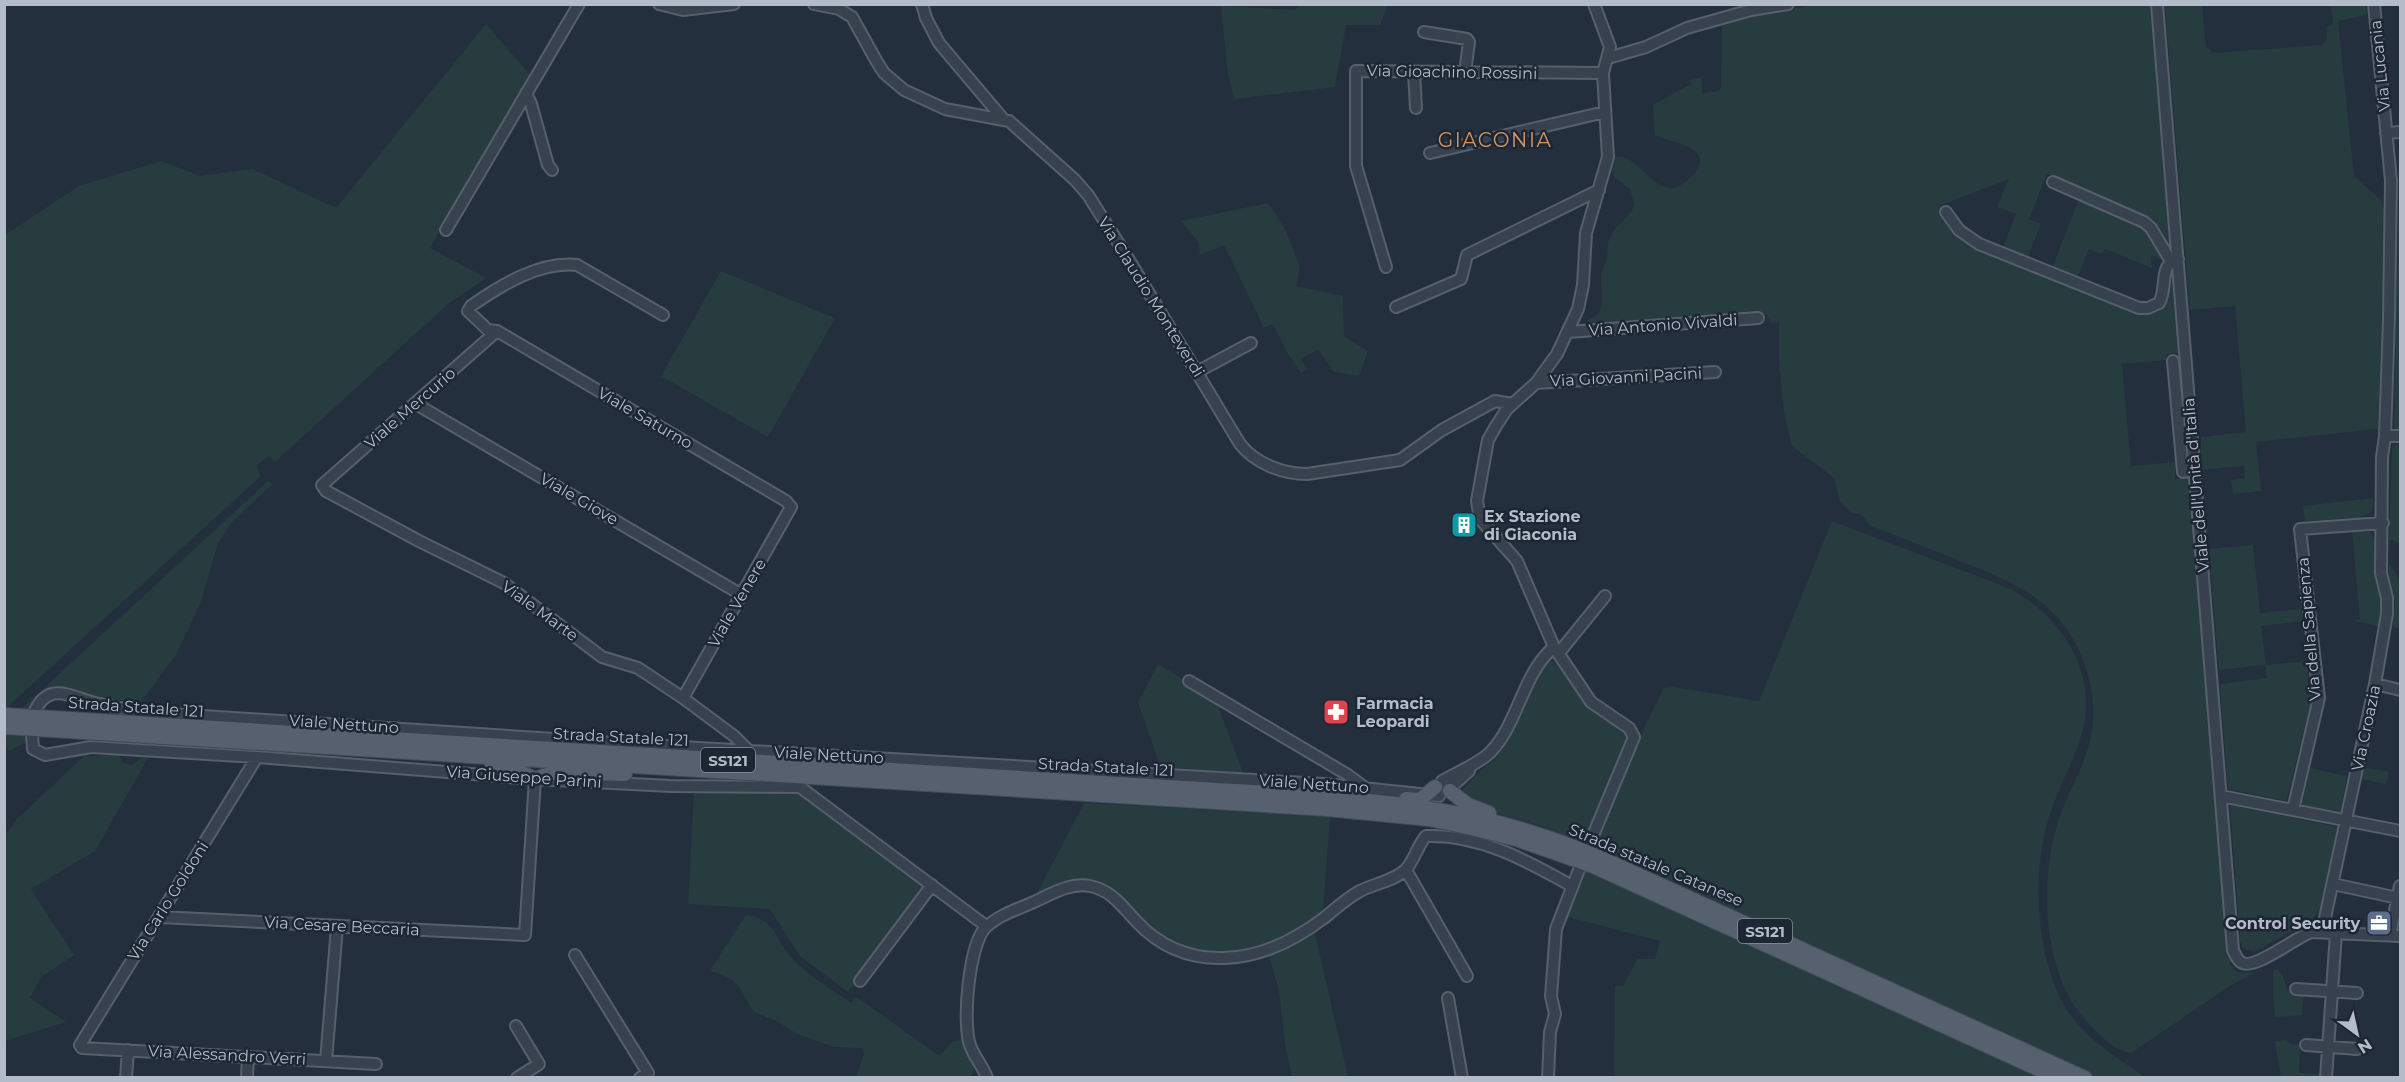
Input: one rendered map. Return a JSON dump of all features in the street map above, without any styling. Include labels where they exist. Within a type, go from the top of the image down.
[{"type":"main road","points":[[4,715],[14,724]]},
{"type":"main road","name":"Strada Statale 121","points":[[14,724],[428,753],[1327,809],[1437,795]]},
{"type":"main road","name":"Strada Statale 121","points":[[14,724],[1327,798],[1437,795]]},
{"type":"main road","points":[[428,753],[454,761],[509,767],[535,779],[557,772],[664,776],[692,769]]},
{"type":"main road","points":[[1437,795],[1522,823],[1549,838]]},
{"type":"main road","name":"Strada statale Catanese","points":[[1437,795],[1467,816],[1549,838],[1667,886],[2085,1077]]},
{"type":"main road","name":"Strada statale Catanese","points":[[1437,795],[1516,839],[1593,866],[2058,1077]]},
{"type":"street","points":[[446,230],[579,4]]},
{"type":"street","points":[[658,4],[683,10],[734,4]]},
{"type":"street","name":"Via Claudio Monteverdi","points":[[814,4],[839,9],[852,17],[884,73],[904,90],[945,109],[1009,121],[1059,164],[1088,195],[1240,444],[1255,460],[1297,474],[1389,463],[1400,459],[1442,430],[1495,401],[1512,404]]},
{"type":"street","points":[[922,4],[926,18],[939,42],[1004,120]]},
{"type":"street","points":[[1589,845],[1634,737],[1629,728],[1591,702],[1556,650],[1517,561],[1488,529],[1479,515],[1477,501],[1488,440],[1512,404],[1536,383],[1557,354],[1578,309],[1583,285],[1587,233],[1608,157],[1604,73],[1610,47],[1594,4]]},
{"type":"street","points":[[1608,58],[1646,47],[1687,28],[1751,10],[1788,4]]},
{"type":"street","name":"Viale dell'Unità d'Italia","points":[[2157,4],[2175,260],[2195,470],[2233,950],[2241,963],[2248,965],[2258,962],[2302,935],[2322,932]]},
{"type":"street","name":"Via Lucania","points":[[2374,4],[2386,133],[2396,181],[2385,436],[2382,457],[2383,523]]},
{"type":"street","points":[[1424,32],[1467,39],[1465,73]]},
{"type":"street","name":"Via Gioachino Rossini","points":[[1386,267],[1356,166],[1356,71],[1604,73]]},
{"type":"street","points":[[1414,72],[1416,108]]},
{"type":"street","points":[[526,93],[548,165],[552,170]]},
{"type":"street","points":[[1430,153],[1605,112]]},
{"type":"street","points":[[2386,133],[2400,132]]},
{"type":"street","points":[[1946,212],[1959,230],[1979,244],[2139,308],[2148,308],[2159,303],[2164,290],[2164,272],[2175,260],[2169,258],[2151,228],[2144,222],[2053,182]]},
{"type":"street","points":[[1396,308],[1461,279],[1467,255],[1599,190]]},
{"type":"street","name":"Viale Saturno","points":[[663,315],[577,265],[565,264],[544,268],[511,281],[471,306],[468,311],[488,330],[496,331],[786,501],[791,507]]},
{"type":"street","name":"Via Antonio Vivaldi","points":[[1568,332],[1758,318]]},
{"type":"street","name":"Viale Mercurio","points":[[322,485],[496,331]]},
{"type":"street","points":[[1197,372],[1251,343]]},
{"type":"street","points":[[2173,361],[2183,472],[2195,470]]},
{"type":"street","name":"Via Giovanni Pacini","points":[[1536,383],[1715,372]]},
{"type":"street","name":"Viale Giove","points":[[416,404],[742,595]]},
{"type":"street","points":[[2385,436],[2400,436]]},
{"type":"street","name":"Viale Marte","points":[[322,485],[326,491],[419,542],[504,583],[595,653],[638,668],[734,736],[748,750]]},
{"type":"street","name":"Viale Venere","points":[[683,698],[791,507]]},
{"type":"street","name":"Via Croazia","points":[[2322,932],[2375,684],[2387,614],[2387,598],[2381,573],[2383,523]]},
{"type":"street","name":"Via della Sapienza","points":[[2293,810],[2319,698],[2300,529],[2383,523]]},
{"type":"street","points":[[1437,795],[1487,755],[1500,739],[1541,657],[1556,650],[1605,596]]},
{"type":"street","points":[[1189,681],[1348,775],[1364,787]]},
{"type":"street","points":[[2375,684],[2400,690]]},
{"type":"street","name":"Viale Nettuno","points":[[34,713],[43,699],[59,692],[95,703],[142,712],[1364,787],[1437,795]]},
{"type":"street","name":"Via Giuseppe Parini","points":[[32,734],[33,749],[45,755],[91,747],[257,757],[535,779],[670,786],[800,787],[986,926]]},
{"type":"street","name":"Via Carlo Goldoni","points":[[80,1045],[257,757]]},
{"type":"street","name":"Via Cesare Beccaria","points":[[159,917],[525,935],[535,779]]},
{"type":"street","points":[[2221,796],[2400,831]]},
{"type":"street","points":[[987,1077],[970,1044],[965,1013],[976,944],[986,926],[1006,914],[1064,888],[1089,886],[1116,898],[1138,924],[1168,948],[1202,958],[1250,956],[1296,938],[1360,891],[1406,870],[1426,836],[1447,836],[1503,850],[1572,886]]},
{"type":"street","points":[[1548,1077],[1550,1032],[1555,1014],[1551,996],[1557,929],[1580,867]]},
{"type":"street","points":[[1406,870],[1467,976]]},
{"type":"street","points":[[2333,884],[2398,898]]},
{"type":"street","points":[[860,981],[932,885]]},
{"type":"street","points":[[2322,932],[2395,936],[2400,886]]},
{"type":"street","points":[[326,1060],[337,927]]},
{"type":"street","points":[[2326,1077],[2336,933]]},
{"type":"street","points":[[574,955],[648,1072],[640,1077]]},
{"type":"street","points":[[2296,989],[2357,993]]},
{"type":"street","points":[[1448,998],[1462,1077]]},
{"type":"street","points":[[516,1026],[539,1064],[516,1077]]},
{"type":"street","name":"Via Alessandro Verri","points":[[80,1045],[82,1048],[376,1064]]},
{"type":"street","points":[[2306,1045],[2357,1049]]},
{"type":"street","points":[[126,1077],[128,1050]]},
{"type":"street","points":[[247,1077],[248,1056]]},
{"type":"green space","points":[[1823,4],[2153,5],[2156,77],[2172,253],[2136,213],[2047,174],[2029,219],[2041,224],[2027,259],[2002,249],[2016,214],[1997,207],[2009,179],[1941,205],[1945,220],[1963,240],[1997,257],[2141,312],[2153,311],[2172,268],[2179,353],[2166,354],[2166,360],[2122,364],[2131,466],[2175,462],[2175,479],[2190,478],[2230,964],[2237,972],[2254,973],[2233,984],[2131,1053],[2112,1045],[2084,1018],[2070,999],[2052,950],[2047,895],[2053,842],[2059,819],[2088,747],[2093,721],[2091,687],[2085,665],[2076,644],[2059,619],[2032,595],[2017,586],[1869,525],[1862,514],[1851,513],[1840,501],[1834,478],[1792,446],[1784,412],[1779,362],[1779,322],[1771,323],[1766,314],[1576,328],[1598,314],[1602,306],[1601,274],[1607,259],[1608,242],[1615,229],[1632,211],[1634,204],[1630,189],[1615,178],[1610,167],[1616,157],[1625,158],[1634,163],[1650,178],[1668,188],[1678,187],[1698,168],[1700,160],[1697,153],[1681,144],[1655,135],[1653,105],[1691,84],[1690,80],[1702,78],[1702,93],[1719,91],[1722,22],[1750,15]]},
{"type":"green space","points":[[1301,5],[1388,5],[1380,25],[1346,25],[1335,87],[1234,99],[1227,68],[1221,6],[1295,10]]},
{"type":"green space","points":[[2165,5],[2202,5],[2206,47],[2214,53],[2322,45],[2327,38],[2326,28],[2333,24],[2331,5],[2366,5],[2367,15],[2338,21],[2354,176],[2380,199],[2385,210],[2378,429],[2256,442],[2261,491],[2233,494],[2231,480],[2245,478],[2244,466],[2201,470],[2201,437],[2246,432],[2235,306],[2190,310]]},
{"type":"green space","points":[[486,24],[531,76],[430,248],[486,278],[449,303],[275,462],[269,456],[256,466],[261,476],[5,709],[5,235],[79,186],[161,161],[200,176],[253,169],[336,208]]},
{"type":"green space","points":[[2399,189],[2400,430],[2394,430]]},
{"type":"green space","points":[[2079,199],[2142,224],[2164,253],[2162,258],[2157,259],[2156,255],[2151,257],[2152,268],[2105,249],[2102,254],[2089,249],[2077,278],[2052,268]]},
{"type":"green space","points":[[1268,203],[1285,229],[1300,267],[1296,286],[1343,296],[1344,336],[1368,351],[1359,376],[1334,372],[1318,350],[1301,358],[1306,369],[1301,373],[1288,354],[1273,324],[1264,328],[1224,245],[1200,255],[1199,243],[1181,221]]},
{"type":"green space","points":[[721,271],[835,318],[768,437],[661,376]]},
{"type":"green space","points":[[2400,444],[2400,543],[2389,540],[2392,446]]},
{"type":"green space","points":[[268,481],[273,484],[232,522],[218,543],[200,604],[177,653],[142,701],[96,699],[52,689],[18,734],[27,736],[29,740],[10,751],[5,745],[5,724]]},
{"type":"green space","points":[[2374,498],[2371,512],[2360,518],[2305,521],[2303,506]]},
{"type":"green space","points":[[1832,521],[2011,589],[2046,615],[2072,649],[2085,689],[2086,711],[2079,743],[2050,814],[2044,837],[2039,891],[2044,948],[2051,975],[2061,999],[2074,1020],[2098,1044],[2145,1077],[2096,1077],[1595,846],[1645,726],[1664,688],[1674,687],[1759,701]]},
{"type":"green space","points":[[2352,531],[2370,532],[2377,543],[2375,574],[2380,601],[2380,627],[2352,620],[2360,619]]},
{"type":"green space","points":[[2253,545],[2260,613],[2301,609],[2303,621],[2261,626],[2266,665],[2307,661],[2311,703],[2286,801],[2228,789],[2220,684],[2267,678],[2265,665],[2219,670],[2209,549]]},
{"type":"green space","points":[[2389,563],[2400,581],[2400,628],[2393,627],[2395,603]]},
{"type":"green space","points":[[1549,661],[1559,663],[1592,709],[1623,729],[1628,738],[1586,843],[1558,836],[1544,827],[1485,810],[1460,792],[1502,750],[1543,668]]},
{"type":"green space","points":[[1158,664],[1216,700],[1243,773],[1161,769],[1138,702]]},
{"type":"green space","points":[[119,755],[123,763],[133,765],[141,758],[148,758],[95,851],[31,889],[74,955],[41,977],[30,998],[66,1022],[5,1041],[5,835],[17,819],[84,756]]},
{"type":"green space","points":[[2363,767],[2389,772],[2386,784],[2360,779]]},
{"type":"green space","points":[[2310,768],[2347,776],[2340,812],[2302,805]]},
{"type":"green space","points":[[724,789],[797,790],[926,884],[925,889],[848,992],[800,956],[770,909],[688,904],[694,791],[722,793]]},
{"type":"green space","points":[[1084,803],[1330,816],[1323,912],[1292,931],[1258,946],[1222,952],[1204,952],[1169,943],[1151,931],[1103,886],[1035,897]]},
{"type":"green space","points":[[2230,804],[2337,827],[2320,909],[2312,920],[2254,952],[2243,948],[2240,941]]},
{"type":"green space","points":[[1585,870],[2040,1077],[1614,1077],[1615,986],[1623,986],[1637,959],[1655,959],[1660,941],[1564,916],[1576,896],[1575,892]]},
{"type":"green space","points":[[746,915],[756,917],[770,925],[791,957],[820,982],[851,1003],[856,997],[940,1056],[952,1042],[965,1038],[974,1064],[972,1074],[969,1078],[856,1077],[864,1054],[862,1048],[834,1047],[797,1034],[778,1022],[754,1012],[739,987],[731,979],[710,970]]},
{"type":"green space","points":[[1315,934],[1348,1077],[1292,1077],[1285,1044],[1279,991],[1269,955]]},
{"type":"green space","points":[[2278,969],[2288,991],[2304,994],[2302,1015],[2275,1017],[2273,970]]},
{"type":"green space","points":[[2286,1040],[2290,1044],[2300,1045],[2299,1073],[2320,1074],[2321,1077],[2281,1077],[2275,1041]]},
{"type":"place","name":"Ex Stazione di Giaconia","points":[[1464,525]]},
{"type":"place","name":"Farmacia Leopardi","points":[[1336,712]]},
{"type":"place","name":"Control Security","points":[[2379,923]]},
{"type":"district","name":"GIACONIA","points":[[1495,140]]}]
